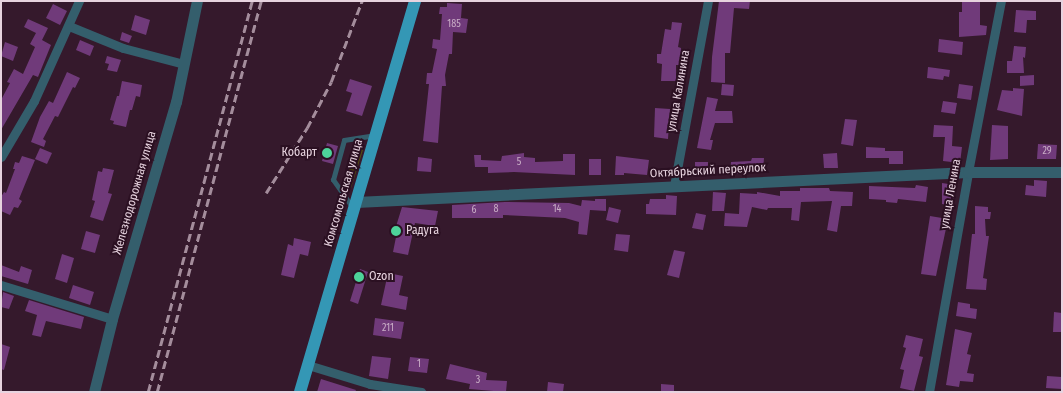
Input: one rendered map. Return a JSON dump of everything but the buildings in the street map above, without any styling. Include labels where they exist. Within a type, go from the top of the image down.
[{"type":"main road","name":"Комсомольская улица","points":[[300,392],[414,1]]},
{"type":"street","points":[[1,158],[34,101],[79,1]]},
{"type":"street","name":"Железнодорожная улица","points":[[94,392],[112,319],[176,102],[197,1]]},
{"type":"street","name":"улица Калинина","points":[[674,186],[708,1]]},
{"type":"street","name":"улица Ленина","points":[[929,392],[1001,1]]},
{"type":"street","points":[[69,26],[123,48],[184,64]]},
{"type":"street","name":"Октябрьский переулок","points":[[355,205],[674,186],[968,172],[1062,172]]},
{"type":"street","points":[[1,285],[112,319]]},
{"type":"street","points":[[308,365],[370,384],[421,392]]},
{"type":"lane","points":[[355,205],[333,180],[344,140],[375,135]]},
{"type":"shaded area","points":[[356,147],[363,150],[351,188],[344,186]]},
{"type":"railway","points":[[148,392],[252,1]]},
{"type":"railway","points":[[157,392],[261,1]]},
{"type":"railway","points":[[266,193],[307,128],[331,82],[362,1]]},
{"type":"place","name":"Кобарт","points":[[327,153]]},
{"type":"place","name":"Радуга","points":[[396,231]]},
{"type":"place","name":"Ozon","points":[[359,277]]}]
